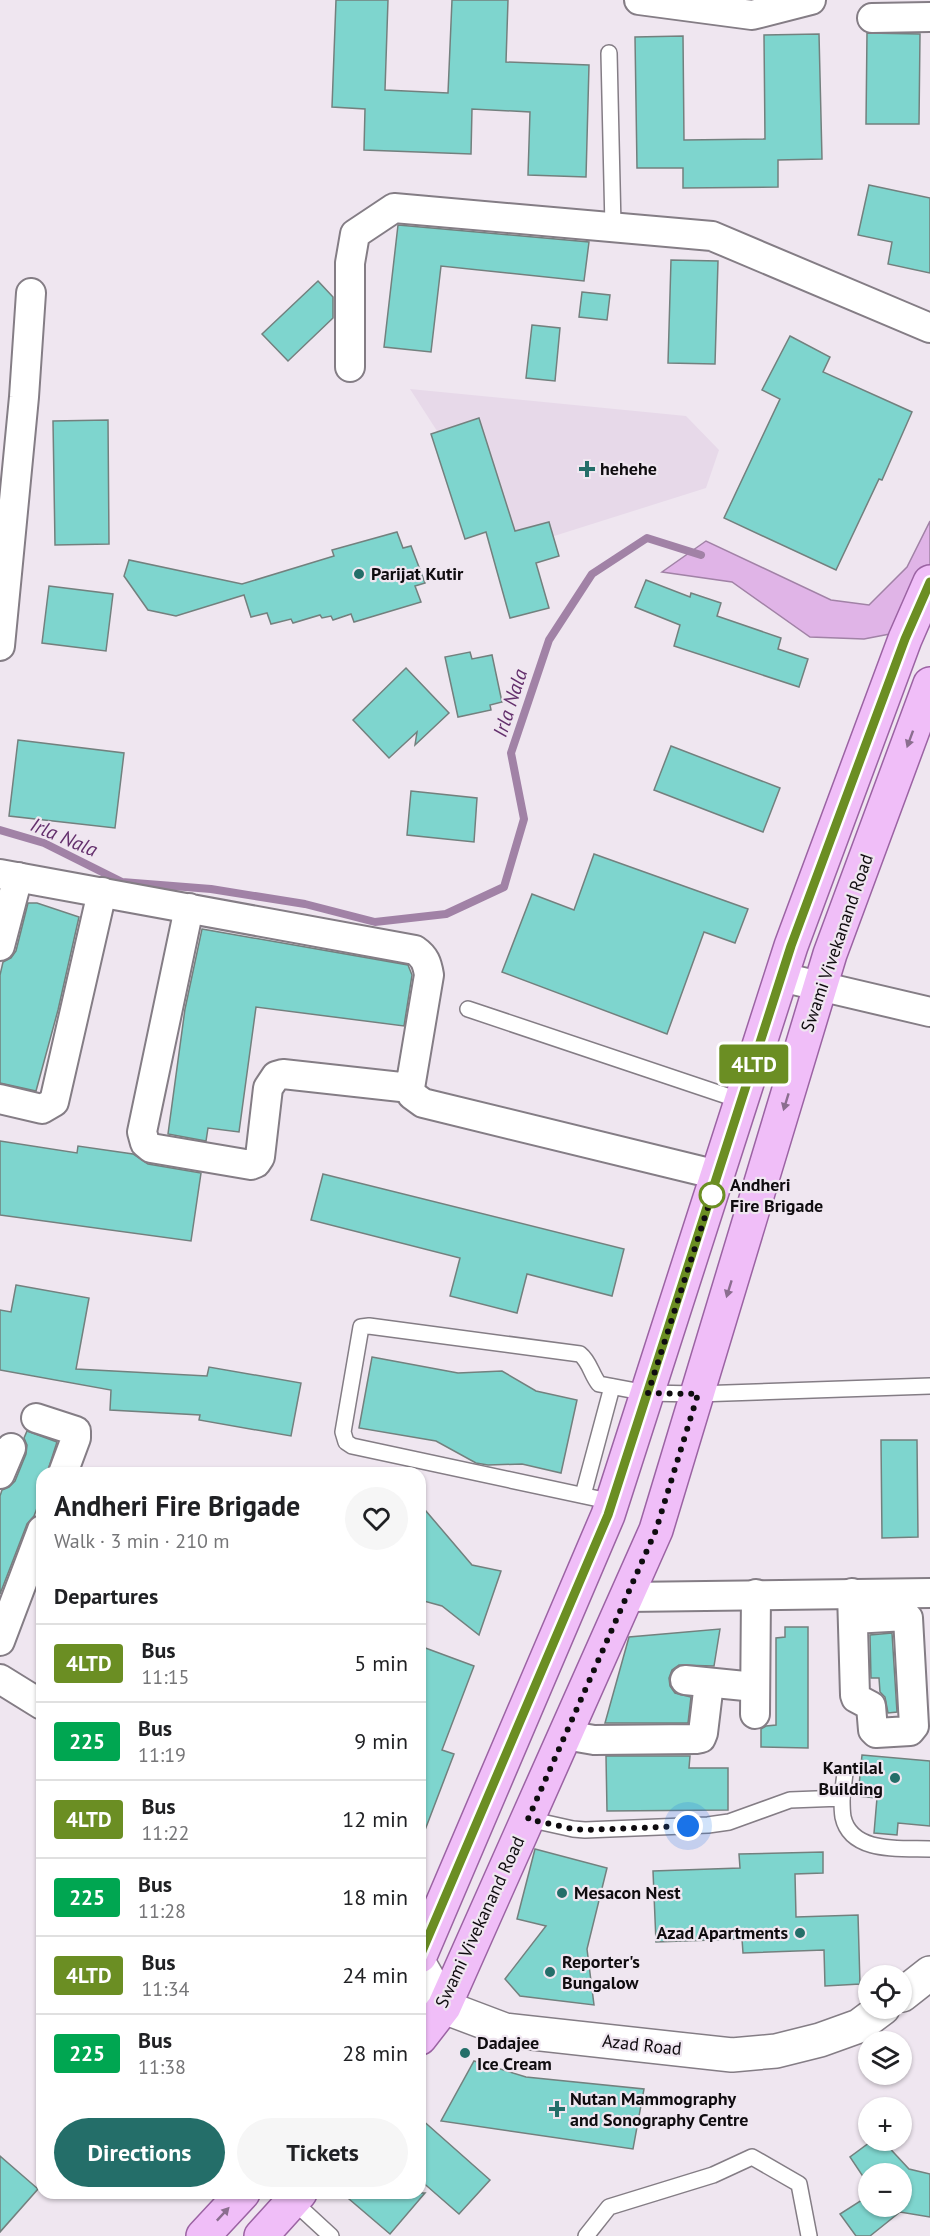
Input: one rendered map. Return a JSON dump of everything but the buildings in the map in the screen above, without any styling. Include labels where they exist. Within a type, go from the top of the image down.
[{"type":"main road","points":[[426,1941],[598,1498],[648,1393],[781,977],[905,639],[930,582]]},
{"type":"main road","name":"Swami Vivekanand Road","points":[[426,2030],[444,2007],[656,1530],[830,954],[928,694]]},
{"type":"main road","points":[[202,2236],[237,2199]]},
{"type":"main road","points":[[261,2236],[294,2199]]},
{"type":"street","points":[[639,0],[752,15],[811,0]]},
{"type":"street","points":[[872,18],[930,16]]},
{"type":"street","points":[[350,367],[350,264],[355,234],[394,208],[712,236],[930,328]]},
{"type":"street","points":[[0,646],[12,397],[31,293]]},
{"type":"street","points":[[0,946],[9,875],[415,950],[422,954],[427,962],[429,975],[410,1088],[412,1095],[423,1103],[718,1175]]},
{"type":"street","points":[[0,1099],[42,1109],[54,1102],[102,892]]},
{"type":"street","points":[[189,908],[142,1132],[145,1143],[151,1148],[251,1165],[256,1163],[260,1157],[268,1088],[276,1076],[283,1074],[410,1088]]},
{"type":"street","points":[[781,977],[930,1012]]},
{"type":"street","points":[[36,1418],[76,1431],[76,1438],[65,1467]]},
{"type":"street","points":[[0,1474],[11,1448]]},
{"type":"street","points":[[0,1641],[7,1600],[36,1542]]},
{"type":"street","points":[[627,1597],[756,1594],[853,1606],[930,1593]]},
{"type":"street","points":[[565,1735],[594,1740],[696,1740],[704,1733],[697,1682],[755,1700],[756,1594]]},
{"type":"street","points":[[0,1679],[36,1701]]},
{"type":"street","points":[[912,1987],[930,1973]]},
{"type":"street","points":[[426,1976],[444,2007]]},
{"type":"street","name":"Azad Road","points":[[444,2007],[505,2030],[732,2055],[776,2051],[820,2040],[859,2026],[868,2019]]},
{"type":"lane","points":[[609,53],[613,227]]},
{"type":"lane","points":[[468,1009],[742,1101]]},
{"type":"lane","points":[[612,1387],[598,1498],[352,1446],[346,1442],[343,1432],[359,1333],[361,1327],[369,1326],[580,1354],[589,1364],[599,1384],[648,1393],[698,1394],[930,1386]]},
{"type":"lane","points":[[845,1773],[842,1798],[843,1819],[848,1828],[863,1842],[878,1847],[930,1849]]},
{"type":"lane","points":[[528,1819],[585,1830],[708,1825],[729,1822],[790,1800],[842,1798]]},
{"type":"lane","points":[[586,2236],[609,2207],[713,2175],[752,2157],[799,2184],[809,2236]]},
{"type":"lane","points":[[298,2199],[331,2236]]},
{"type":"shaded area","name":"hehehe","points":[[410,389],[686,416],[719,450],[706,488],[513,549]]},
{"type":"shaded area","points":[[930,521],[930,613],[895,633],[864,639],[810,637],[732,582],[662,572],[706,541],[831,600],[869,605],[907,567]]},
{"type":"waterway","name":"Irla Nala","points":[[0,830],[44,843],[122,882],[211,889],[305,904],[375,922],[446,914],[504,887],[524,819],[511,753],[549,640],[592,574],[647,538],[701,555]]},
{"type":"bus line","name":"4LTD","points":[[426,1942],[608,1515],[791,946],[905,639],[930,582]]},
{"type":"place","name":"hehehe","points":[[587,469]]},
{"type":"place","name":"Parijat Kutir","points":[[359,574]]},
{"type":"place","name":"Andheri Fire Brigade","points":[[712,1195]]},
{"type":"place","name":"Kantilal Building","points":[[895,1778]]},
{"type":"place","name":"Mesacon Nest","points":[[562,1893]]},
{"type":"place","name":"Azad Apartments","points":[[800,1933]]},
{"type":"place","name":"Reporter's Bungalow","points":[[550,1972]]},
{"type":"place","name":"Dadajee Ice Cream","points":[[465,2053]]},
{"type":"place","name":"Nutan Mammography and Sonography Centre","points":[[557,2109]]},
{"type":"route","points":[[688,1826],[585,1830],[528,1819],[656,1530],[698,1394],[648,1393],[712,1195]]}]
